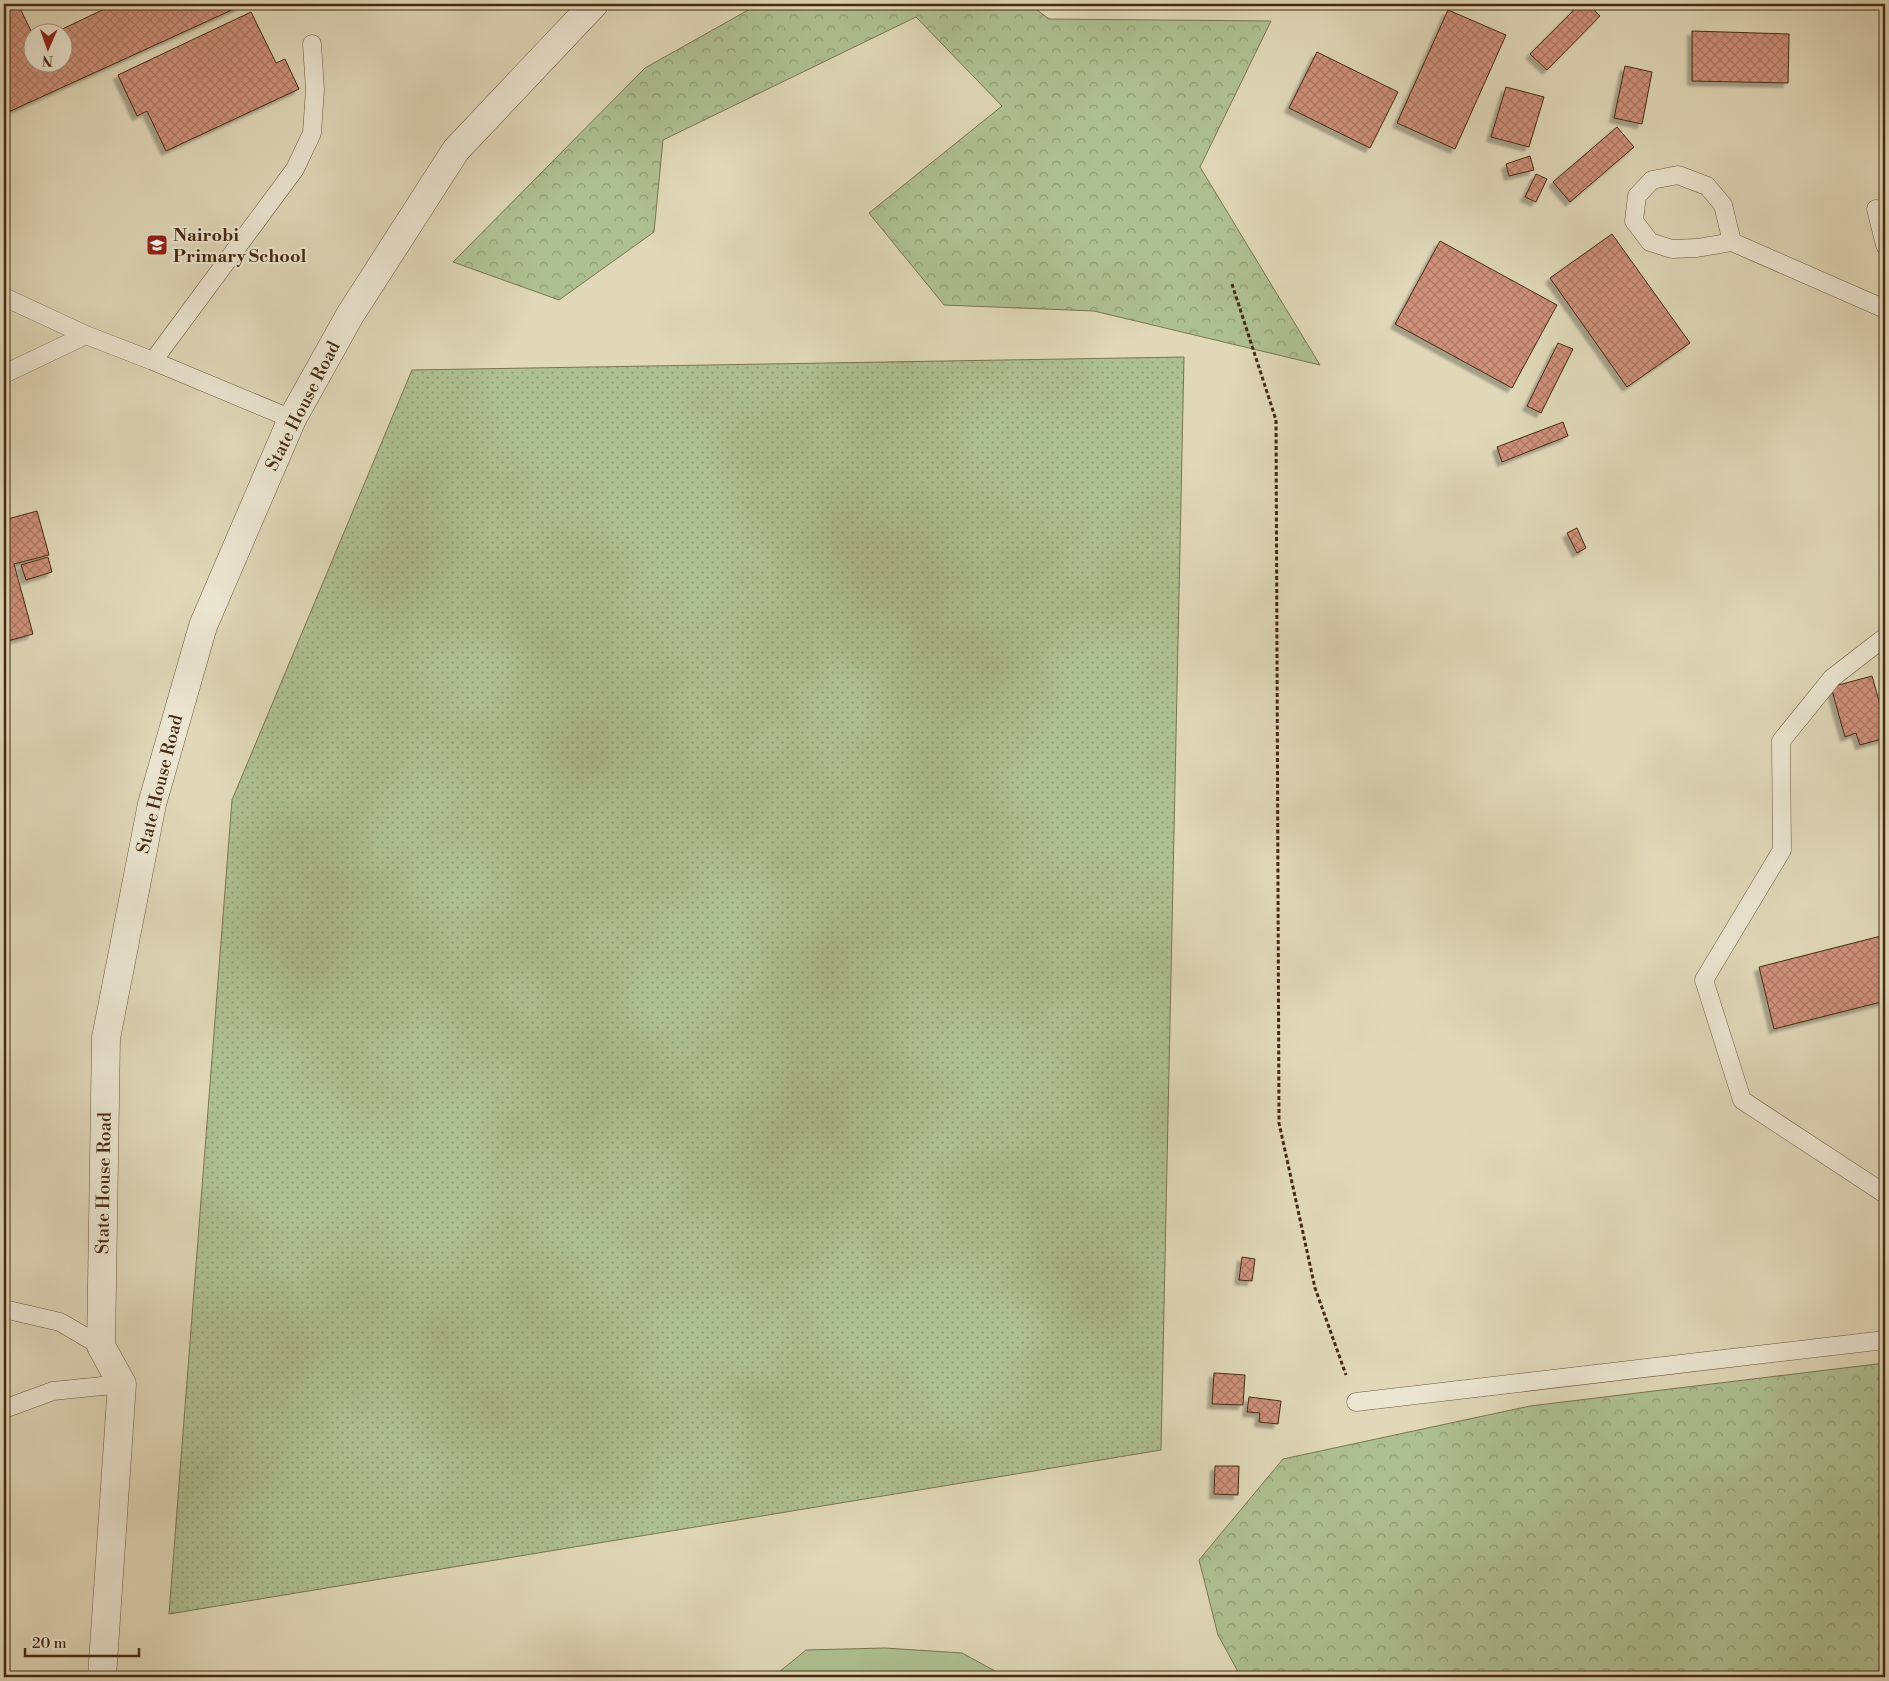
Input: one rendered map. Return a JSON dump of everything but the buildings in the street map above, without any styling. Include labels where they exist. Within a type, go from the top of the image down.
[{"type":"street","name":"State House Road","points":[[122,1384],[101,1346],[106,1038],[152,804],[203,626],[292,420],[350,315],[456,150],[594,4]]},
{"type":"street","points":[[102,1677],[122,1384]]},
{"type":"lane","points":[[154,361],[295,169],[312,133],[315,89],[312,44]]},
{"type":"lane","points":[[1732,242],[1722,205],[1707,186],[1678,175],[1652,180],[1636,196],[1634,221],[1650,242],[1672,249],[1697,248],[1732,242],[1885,309]]},
{"type":"lane","points":[[1876,209],[1885,245]]},
{"type":"lane","points":[[4,296],[86,335],[154,361],[292,420]]},
{"type":"lane","points":[[4,374],[86,335]]},
{"type":"lane","points":[[1885,637],[1832,678],[1781,741],[1782,850],[1704,980],[1742,1100],[1885,1194]]},
{"type":"lane","points":[[4,1309],[60,1322],[101,1346]]},
{"type":"lane","points":[[1356,1402],[1885,1340]]},
{"type":"lane","points":[[4,1409],[53,1391],[122,1384]]},
{"type":"path","points":[[1232,284],[1276,420],[1279,1123],[1315,1288],[1356,1402]]},
{"type":"green space","points":[[759,4],[1029,4],[1049,19],[1271,21],[1200,167],[1320,365],[1094,311],[944,305],[869,213],[1002,106],[916,17],[663,140],[654,232],[559,300],[453,262],[645,68]]},
{"type":"green space","points":[[1184,357],[1161,1450],[169,1614],[232,800],[412,370]]},
{"type":"green space","points":[[1885,1363],[1885,1677],[1241,1677],[1218,1635],[1199,1560],[1283,1459],[1530,1406]]},
{"type":"green space","points":[[885,1648],[962,1653],[1006,1677],[773,1677],[806,1650]]},
{"type":"place","name":"Nairobi Primary School","points":[[157,245]]}]
